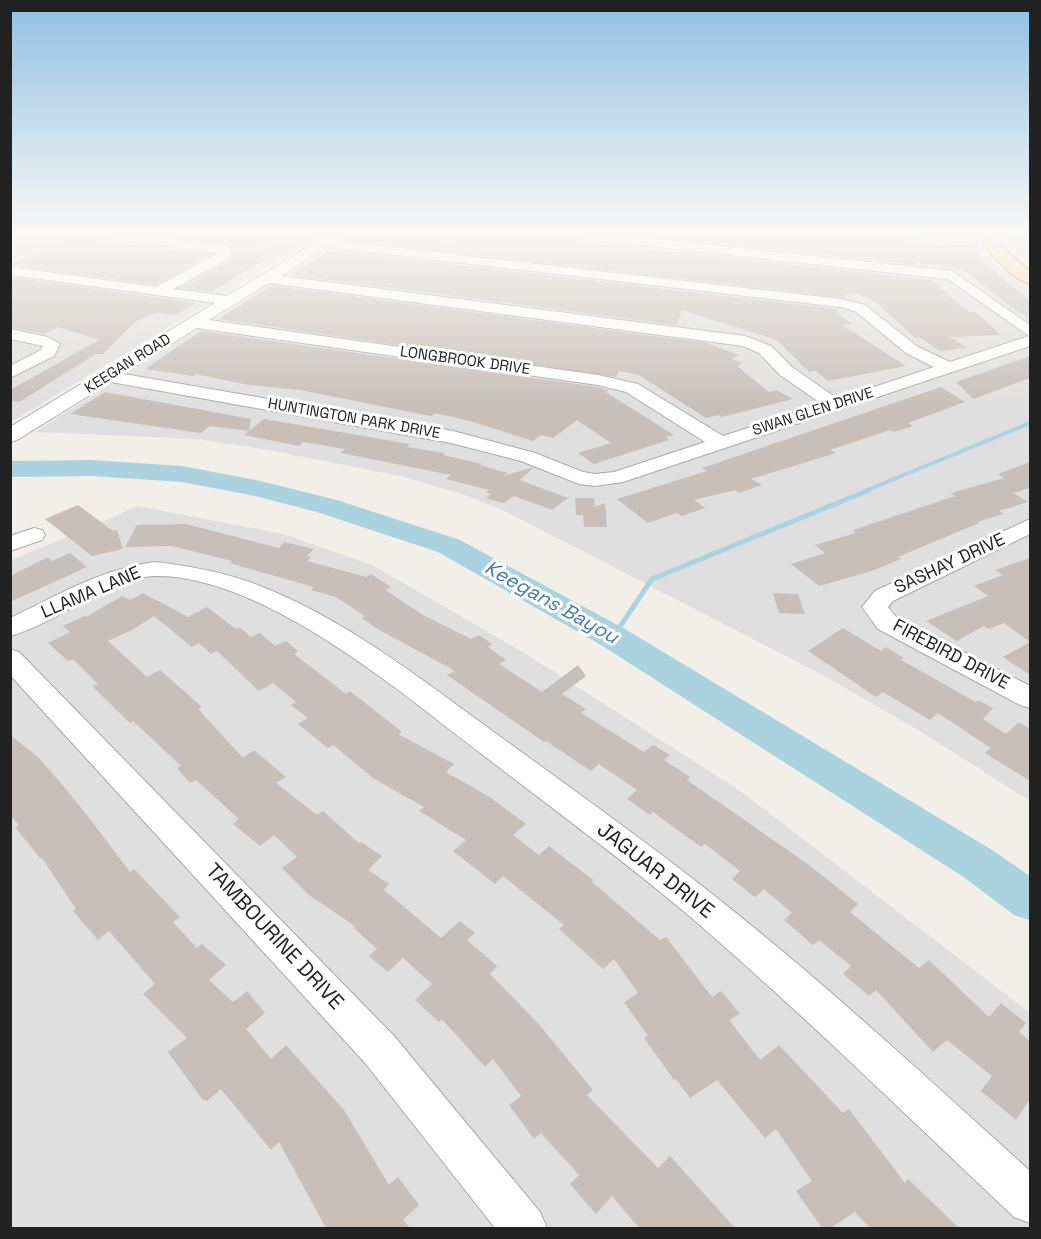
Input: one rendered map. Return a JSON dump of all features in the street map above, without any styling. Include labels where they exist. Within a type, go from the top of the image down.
[{"type":"street","points":[[171,293],[230,301]]},
{"type":"street","name":"KEEGAN ROAD","points":[[10,436],[243,293]]},
{"type":"street","points":[[379,293],[762,345],[784,369],[834,404]]},
{"type":"street","points":[[760,293],[841,303],[860,308],[912,350],[949,368]]},
{"type":"street","points":[[976,293],[1030,332]]},
{"type":"street","name":"LONGBROOK DRIVE","points":[[195,323],[598,380],[632,388],[720,443]]},
{"type":"street","points":[[10,373],[48,352],[52,344],[17,336]]},
{"type":"street","name":"SWAN GLEN DRIVE","points":[[595,480],[616,478],[1030,341]]},
{"type":"street","name":"HUNTINGTON PARK DRIVE","points":[[108,376],[453,437],[528,457],[579,478],[595,480]]},
{"type":"street","name":"SASHAY DRIVE","points":[[875,608],[884,596],[1030,526]]},
{"type":"street","points":[[10,544],[34,535]]},
{"type":"street","name":"LLAMA LANE","points":[[10,628],[124,575],[151,568],[182,571],[243,588]]},
{"type":"street","name":"JAGUAR DRIVE","points":[[243,588],[312,622],[381,664],[656,868],[789,981],[1030,1201]]},
{"type":"street","name":"FIREBIRD DRIVE","points":[[875,608],[887,623],[1030,698]]},
{"type":"street","name":"TAMBOURINE DRIVE","points":[[10,657],[380,1050],[524,1228]]},
{"type":"shaded area","points":[[11,293],[226,293],[11,422]]},
{"type":"shaded area","points":[[256,293],[1030,293],[1030,801],[918,730],[830,679],[504,511],[468,496],[400,476],[263,449],[197,439],[35,432]]},
{"type":"shaded area","points":[[138,506],[283,534],[372,565],[521,651],[739,790],[1030,1013],[1030,1228],[11,1228],[10,561]]},
{"type":"building","points":[[10,293],[123,293],[195,303],[176,315],[157,313],[136,321],[103,354],[96,354],[19,402],[10,401],[10,390],[99,340],[58,327],[45,334],[10,327]]},
{"type":"building","points":[[260,293],[327,293],[707,343],[739,355],[732,359],[743,363],[737,366],[769,392],[776,390],[793,399],[722,417],[718,415],[706,418],[639,375],[619,371],[616,377],[219,319]]},
{"type":"building","points":[[429,293],[699,293],[838,309],[836,312],[852,324],[842,325],[906,366],[828,381],[816,371],[809,372],[777,340],[682,310],[677,325]]},
{"type":"building","points":[[800,293],[947,293],[969,312],[975,312],[1001,335],[950,337],[967,348],[940,351],[920,338],[915,338],[877,303],[861,295],[848,293],[845,298]]},
{"type":"building","points":[[994,293],[1020,293],[1030,301],[1030,318],[1018,312]]},
{"type":"building","points":[[201,331],[598,387],[608,390],[607,393],[674,435],[666,437],[669,440],[594,464],[578,453],[611,443],[577,420],[553,438],[541,435],[533,441],[470,421],[435,413],[431,416],[300,390],[249,385],[195,374],[193,376],[145,369]]},
{"type":"building","points":[[1030,356],[1030,378],[973,399],[956,382]]},
{"type":"building","points":[[941,387],[965,402],[908,423],[913,426],[894,432],[890,430],[830,450],[836,453],[751,479],[762,485],[739,493],[735,490],[694,500],[705,508],[682,516],[677,513],[648,523],[617,499],[707,471],[702,468]]},
{"type":"building","points":[[105,392],[251,419],[249,431],[210,426],[201,433],[70,414]]},
{"type":"building","points":[[264,419],[410,444],[407,447],[444,453],[443,455],[482,464],[480,465],[507,473],[503,476],[533,468],[520,480],[568,498],[552,510],[514,496],[503,503],[486,498],[491,494],[486,492],[489,490],[446,479],[451,475],[341,453],[345,449],[303,442],[299,446],[244,435]]},
{"type":"building","points":[[1030,462],[1030,488],[1013,493],[1028,502],[999,511],[1004,514],[977,522],[979,523],[898,557],[901,559],[872,571],[819,586],[791,564],[825,553],[815,545],[856,533],[853,530],[955,496],[951,493],[1004,478],[998,474]]},
{"type":"building","points":[[575,498],[594,498],[595,507],[605,503],[607,527],[584,527],[583,515],[576,515]]},
{"type":"building","points":[[78,505],[113,531],[117,530],[123,549],[92,556],[45,519]]},
{"type":"building","points":[[186,524],[279,548],[284,542],[314,549],[307,556],[311,557],[307,561],[366,577],[371,574],[391,587],[385,590],[423,615],[471,639],[479,635],[492,644],[488,647],[506,660],[499,664],[542,692],[578,665],[586,676],[562,694],[586,709],[581,713],[644,752],[653,745],[670,755],[664,760],[690,777],[687,780],[809,865],[858,904],[850,912],[919,968],[929,960],[989,1017],[1001,1003],[1026,1023],[1019,1032],[1030,1041],[1030,1099],[1016,1120],[981,1091],[992,1076],[947,1040],[933,1052],[876,990],[869,996],[843,974],[851,966],[819,940],[813,945],[784,920],[792,913],[764,889],[755,897],[732,879],[740,871],[705,844],[701,847],[653,812],[650,815],[627,799],[637,790],[599,764],[591,771],[546,741],[544,742],[447,675],[455,671],[376,628],[362,618],[365,616],[336,597],[311,590],[314,587],[229,563],[232,561],[172,546],[125,547],[137,525]]},
{"type":"building","points":[[70,553],[87,567],[10,602],[10,576],[48,557],[52,561]]},
{"type":"building","points":[[1030,558],[1030,642],[1004,623],[989,629],[984,626],[957,641],[926,621],[988,596],[974,586],[1003,575],[995,570]]},
{"type":"building","points":[[143,593],[188,617],[207,607],[236,629],[239,627],[251,637],[260,633],[275,646],[286,641],[298,651],[294,654],[346,694],[350,691],[402,732],[398,734],[454,764],[446,772],[491,798],[526,824],[513,835],[539,855],[549,846],[593,880],[592,882],[660,940],[666,937],[712,997],[721,991],[740,1014],[729,1020],[760,1060],[779,1045],[843,1113],[849,1109],[905,1183],[908,1179],[959,1228],[870,1228],[855,1212],[830,1228],[822,1228],[796,1191],[812,1181],[776,1129],[765,1138],[717,1080],[690,1098],[676,1079],[674,1080],[644,1038],[648,1036],[624,1002],[638,993],[614,959],[603,969],[559,929],[564,925],[503,876],[495,884],[453,851],[466,840],[419,811],[424,807],[373,778],[333,745],[328,748],[298,724],[308,718],[291,705],[296,702],[273,683],[259,691],[217,651],[211,654],[199,643],[192,647],[154,616],[134,629],[108,641],[147,677],[160,670],[202,707],[198,709],[243,758],[254,750],[286,777],[276,783],[317,815],[323,811],[360,844],[361,842],[382,856],[368,870],[389,884],[384,890],[441,938],[460,921],[475,933],[467,940],[497,966],[490,974],[537,1022],[593,1090],[587,1095],[658,1168],[670,1156],[735,1228],[639,1228],[612,1196],[596,1214],[570,1184],[579,1175],[541,1133],[534,1139],[509,1105],[521,1096],[493,1059],[485,1067],[442,1019],[439,1022],[415,1000],[432,984],[403,958],[388,972],[369,956],[377,949],[354,928],[355,926],[309,895],[282,868],[297,857],[274,835],[260,846],[233,824],[239,819],[196,780],[190,783],[177,768],[181,766],[133,721],[130,723],[92,686],[98,684],[73,659],[68,661],[48,643],[70,632],[63,626],[86,617],[122,596],[130,600]]},
{"type":"building","points":[[773,593],[798,594],[805,614],[779,613]]},
{"type":"building","points":[[843,628],[881,651],[886,647],[904,658],[901,660],[976,702],[978,700],[993,708],[983,719],[1006,734],[1019,722],[1030,729],[1030,781],[985,753],[991,748],[938,713],[930,720],[883,692],[876,697],[808,651]]},
{"type":"building","points":[[1030,642],[1030,675],[1003,657]]},
{"type":"building","points":[[10,735],[37,756],[54,775],[130,872],[134,869],[180,917],[173,922],[197,948],[202,944],[226,965],[209,980],[233,1002],[247,991],[265,1013],[246,1029],[271,1059],[286,1045],[344,1110],[389,1185],[398,1177],[419,1205],[403,1220],[410,1228],[326,1228],[279,1142],[271,1150],[221,1089],[207,1101],[202,1099],[168,1052],[187,1038],[143,994],[155,984],[109,931],[98,940],[73,911],[76,909],[42,858],[15,827],[19,825],[10,815]]},
{"type":"waterway","points":[[865,491],[1030,423]]},
{"type":"waterway","name":"Keegans Bayou","points":[[10,469],[91,468],[182,474],[256,488],[327,506],[449,546],[613,637],[977,863],[1030,901]]},
{"type":"waterway","points":[[613,637],[652,579],[869,490]]}]
